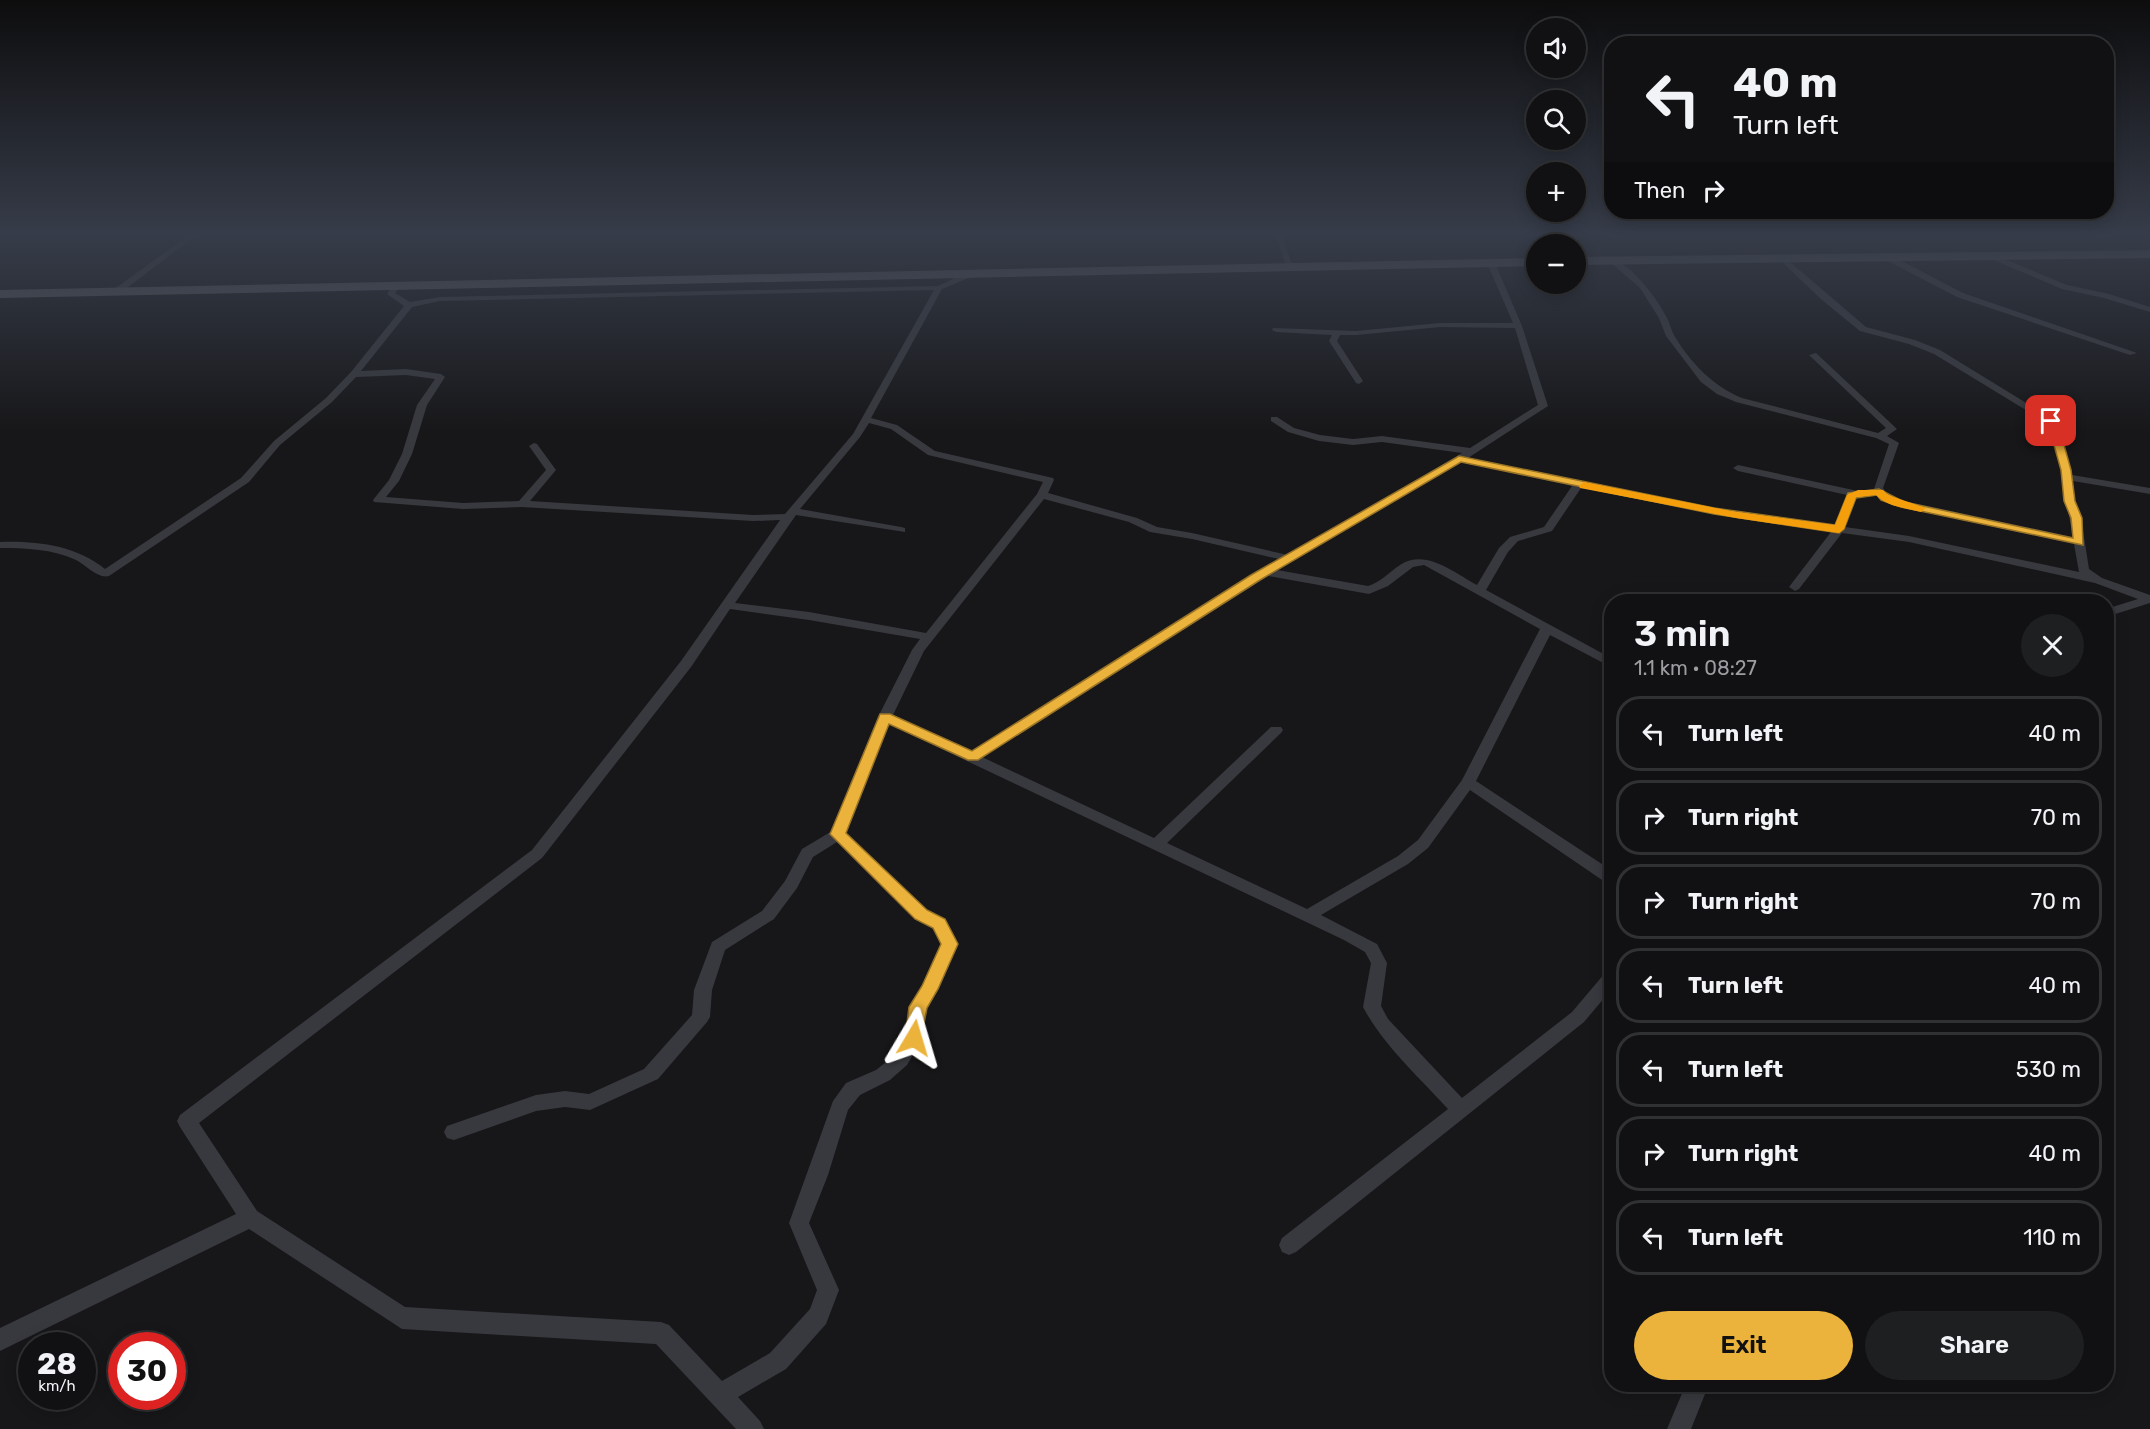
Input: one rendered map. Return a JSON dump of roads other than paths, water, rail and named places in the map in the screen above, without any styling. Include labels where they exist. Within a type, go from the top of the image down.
[{"type":"street","points":[[400,300],[409,305]]},
{"type":"street","points":[[0,545],[24,544],[75,553],[94,563],[105,574],[237,486],[277,443],[329,400],[354,374],[409,305],[436,300]]},
{"type":"street","points":[[752,1429],[661,1333],[402,1318],[250,1218],[187,1121],[537,854],[686,664],[790,514],[857,435],[932,300]]},
{"type":"street","points":[[973,757],[1288,558],[1459,459],[1543,406],[1518,326],[1507,300]]},
{"type":"street","points":[[1651,300],[1663,318],[1670,336],[1704,380],[1720,392],[1739,400],[1879,436],[1894,443],[1878,488],[1884,497],[1901,504],[2079,542]]},
{"type":"street","points":[[1827,300],[1863,329],[1904,340],[1936,352],[2051,421],[2058,429],[2059,445],[2070,501],[2076,518],[2084,570],[2098,580]]},
{"type":"street","points":[[1974,300],[2133,353]]},
{"type":"street","points":[[2118,300],[2150,310]]},
{"type":"street","points":[[1276,330],[1368,333],[1440,325],[1518,326]]},
{"type":"street","points":[[1337,332],[1333,341],[1359,381]]},
{"type":"street","points":[[1813,355],[1886,420],[1892,429],[1879,436]]},
{"type":"street","points":[[354,374],[406,372],[441,377],[422,405],[407,454],[394,481],[378,500],[463,506],[522,504],[753,518],[790,514],[901,530]]},
{"type":"street","points":[[454,1132],[536,1103],[565,1099],[590,1102],[651,1074],[701,1017],[703,990],[718,946],[768,915],[791,884],[807,853],[838,834],[885,717],[918,650],[1042,495],[1049,480],[932,453],[894,428],[866,419]]},
{"type":"street","points":[[1274,419],[1291,430],[1319,438],[1353,441],[1382,439],[1471,451]]},
{"type":"street","points":[[522,504],[551,470],[534,446]]},
{"type":"street","points":[[1459,459],[1736,515],[1909,539],[2098,580],[2149,599]]},
{"type":"street","points":[[1738,468],[1856,494],[1879,492]]},
{"type":"street","points":[[2067,477],[2150,491]]},
{"type":"street","points":[[1480,591],[1503,550],[1514,539],[1548,529],[1579,484]]},
{"type":"street","points":[[1795,587],[1839,529],[1852,495],[1856,494]]},
{"type":"street","points":[[1042,495],[1133,520],[1154,531],[1192,536],[1288,558]]},
{"type":"street","points":[[1266,572],[1368,590],[1382,586],[1405,565],[1418,560],[1426,562],[1604,659]]},
{"type":"street","points":[[2114,610],[2149,599]]},
{"type":"street","points":[[726,605],[809,616],[929,637]]},
{"type":"street","points":[[1306,915],[1403,860],[1423,844],[1468,782],[1547,628]]},
{"type":"street","points":[[885,717],[1306,915],[1371,948],[1379,963],[1372,1007],[1382,1024],[1461,1110]]},
{"type":"street","points":[[1156,844],[1276,730]]},
{"type":"street","points":[[1468,782],[1604,873]]},
{"type":"street","points":[[720,1395],[778,1361],[818,1316],[828,1290],[799,1223],[818,1175],[830,1134],[840,1107],[852,1089],[883,1075],[901,1060],[914,1038],[918,1007],[930,989],[950,944],[939,924],[921,915],[838,834]]},
{"type":"street","points":[[1289,1245],[1578,1017],[1604,986]]},
{"type":"street","points":[[0,1340],[250,1218]]},
{"type":"street","points":[[1679,1429],[1695,1392]]}]
